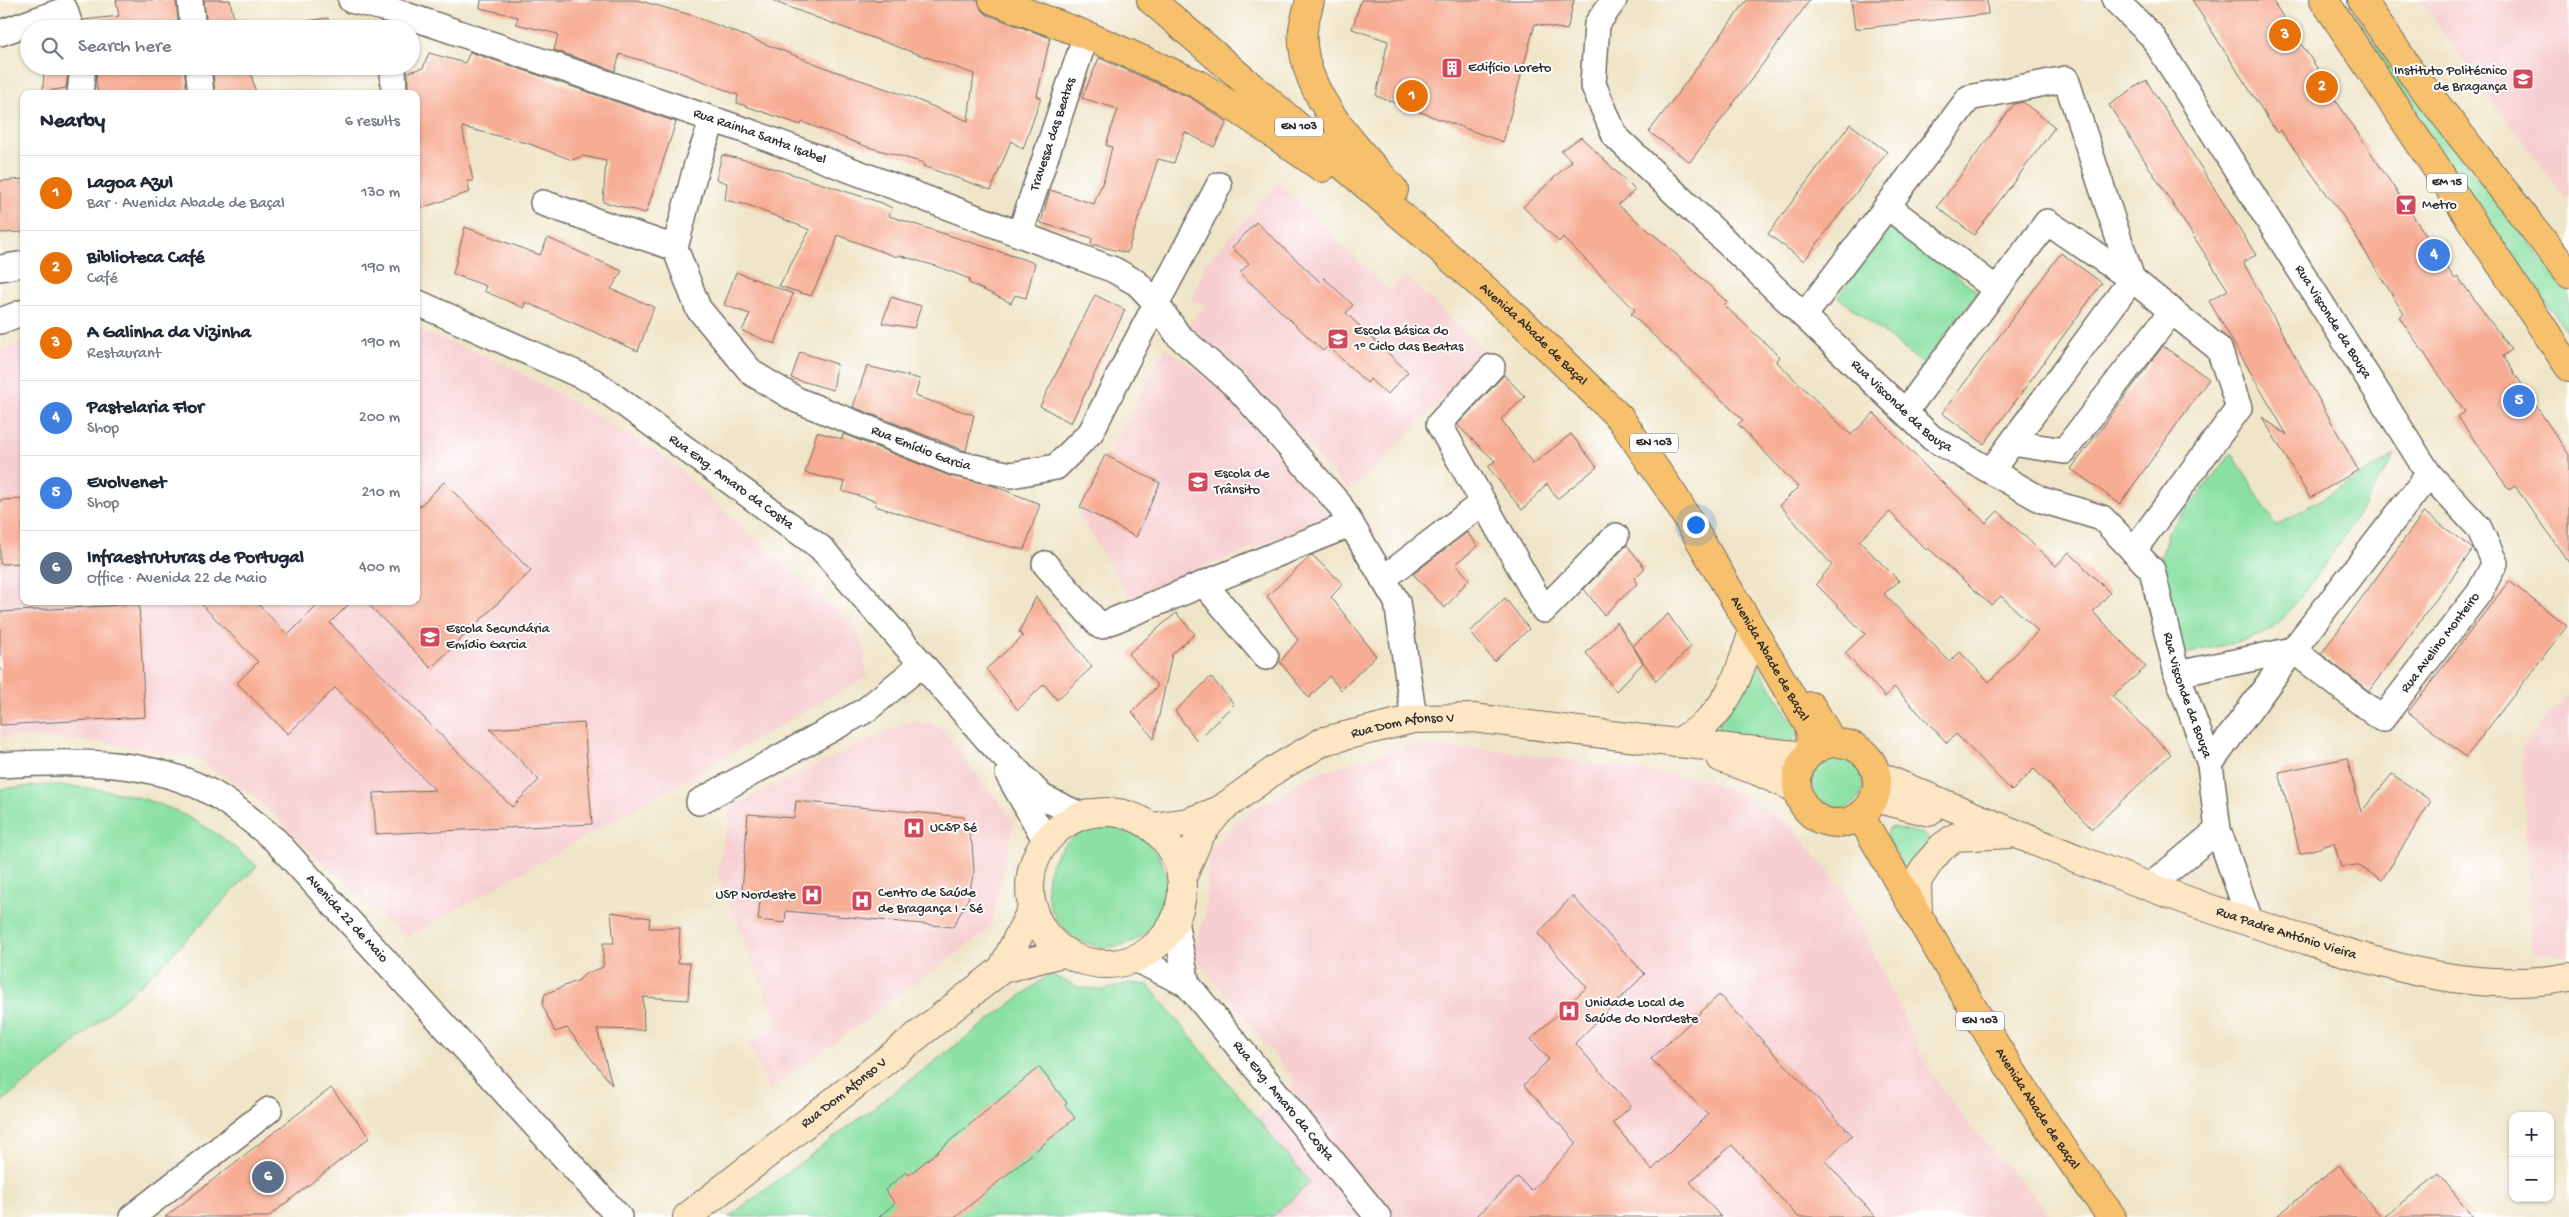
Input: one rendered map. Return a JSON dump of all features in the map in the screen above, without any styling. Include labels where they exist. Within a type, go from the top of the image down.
[{"type":"main road","points":[[993,0],[1086,36],[1198,84],[1255,120],[1373,207],[1447,255]]},
{"type":"main road","name":"Avenida Abade de Baçal","points":[[1151,0],[1447,255],[1524,325],[1620,418],[1674,496],[1810,728],[1817,750]]},
{"type":"main road","name":"Avenida Abade de Baçal","points":[[1177,0],[1403,201],[1534,314],[1632,410],[1687,491],[1817,750]]},
{"type":"main road","points":[[1310,0],[1303,31],[1308,68],[1320,98],[1349,139],[1403,201]]},
{"type":"main road","name":"EM 15","points":[[2324,0],[2569,367]]},
{"type":"main road","name":"EM 15","points":[[2362,0],[2411,72],[2569,274]]},
{"type":"main road","name":"Avenida Abade de Baçal","points":[[1797,789],[1798,771],[1817,750],[1856,747],[1866,754],[1865,803],[1868,859],[1947,999],[2036,1139],[2093,1217]]},
{"type":"main road","points":[[1797,789],[1801,802],[1808,812],[1819,820],[1832,824],[1865,803]]},
{"type":"main road","name":"Avenida Abade de Baçal","points":[[1865,803],[1918,914],[2006,1064],[2076,1170],[2112,1217]]},
{"type":"street","points":[[190,0],[192,20]]},
{"type":"street","name":"Rua Rainha Santa Isabel","points":[[351,0],[391,19]]},
{"type":"street","name":"Rua Visconde da Bouça","points":[[1614,0],[1597,24],[1594,84],[1616,136],[1932,438],[2042,500],[2102,518],[2152,570],[2177,674],[2210,764]]},
{"type":"street","name":"Rua Visconde da Bouça","points":[[2115,0],[2152,36],[2429,474],[2293,650],[2210,764]]},
{"type":"street","points":[[36,20],[64,10],[68,20]]},
{"type":"street","points":[[0,33],[20,26]]},
{"type":"street","name":"Rua Rainha Santa Isabel","points":[[420,28],[713,120],[1114,270],[1137,283],[1156,303],[1178,335],[1237,387],[1339,504],[1397,602],[1414,719]]},
{"type":"street","name":"Travessa das Beatas","points":[[1020,234],[1086,36]]},
{"type":"street","points":[[80,90],[82,75]]},
{"type":"street","points":[[199,75],[201,90]]},
{"type":"street","points":[[393,75],[394,90]]},
{"type":"street","points":[[1804,316],[1969,98],[2066,79],[2132,279]]},
{"type":"street","points":[[543,202],[675,248],[697,164],[713,120]]},
{"type":"street","name":"Rua Emídio Garcia","points":[[675,248],[698,308],[752,374],[797,400],[946,460],[1011,475],[1056,467],[1091,432],[1156,303],[1219,185]]},
{"type":"street","points":[[1887,206],[1996,289]]},
{"type":"street","points":[[1905,412],[2047,222],[2132,279],[2219,349],[2239,408],[2133,551]]},
{"type":"street","points":[[0,268],[20,265]]},
{"type":"street","points":[[1992,471],[2132,279]]},
{"type":"street","name":"Rua Eng. Amaro da Costa","points":[[420,304],[593,381],[821,548],[988,740],[1042,797],[1082,816]]},
{"type":"street","points":[[2012,443],[2064,451],[2172,311]]},
{"type":"street","points":[[0,321],[20,314]]},
{"type":"street","points":[[1492,367],[1439,424],[1544,610],[1616,536]]},
{"type":"street","name":"Rua Avelino Monteiro","points":[[2293,650],[2382,719],[2388,712],[2479,594],[2495,563],[2479,528],[2429,474]]},
{"type":"street","points":[[1383,578],[1482,503]]},
{"type":"street","points":[[1045,564],[1100,626],[1351,524]]},
{"type":"street","points":[[1204,584],[1266,657]]},
{"type":"street","points":[[1677,743],[1706,724],[1725,701],[1738,676],[1753,631]]},
{"type":"street","points":[[2177,674],[2293,650]]},
{"type":"street","points":[[699,802],[866,710],[922,664]]},
{"type":"street","name":"Rua Dom Afonso V","points":[[1152,827],[1188,822],[1220,810],[1276,769],[1324,740],[1414,719],[1473,718],[1677,743]]},
{"type":"street","name":"Rua Eng. Amaro da Costa","points":[[988,740],[1046,841]]},
{"type":"street","points":[[1677,743],[1817,750]]},
{"type":"street","points":[[1677,743],[1757,771],[1797,789]]},
{"type":"street","name":"Avenida 22 de Maio","points":[[0,765],[110,764],[146,771],[182,780],[214,794],[244,815],[276,840],[619,1217]]},
{"type":"street","points":[[2210,764],[2218,830],[2251,923]]},
{"type":"street","name":"Rua Padre António Vieira","points":[[1865,803],[2013,833],[2149,887],[2251,923],[2426,974],[2498,984],[2546,981],[2569,977]]},
{"type":"street","points":[[1182,878],[1200,835],[1220,810]]},
{"type":"street","points":[[1100,812],[1118,813],[1136,818],[1152,827],[1166,841],[1176,858],[1182,878],[1182,900],[1175,921],[1165,937],[1151,950],[1135,959],[1117,963],[1100,964],[1082,960],[1066,952],[1051,940],[1040,925],[1033,907],[1030,884],[1035,861],[1046,841],[1062,826],[1082,816],[1100,812]]},
{"type":"street","points":[[2149,887],[2218,830]]},
{"type":"street","points":[[1918,914],[1917,881],[1942,847],[1956,837],[2013,833]]},
{"type":"street","name":"Rua Dom Afonso V","points":[[1002,969],[1033,907]]},
{"type":"street","name":"Rua Eng. Amaro da Costa","points":[[1175,921],[1187,984]]},
{"type":"street","name":"Rua Dom Afonso V","points":[[687,1217],[1002,969],[1066,952]]},
{"type":"street","name":"Rua Eng. Amaro da Costa","points":[[1135,959],[1187,984],[1378,1217]]},
{"type":"street","points":[[132,1217],[269,1110]]},
{"type":"shaded area","name":"Instituto Politécnico de Bragança","points":[[2420,0],[2569,0],[2569,202],[2535,159]]},
{"type":"shaded area","name":"Escola Básica do 1º Ciclo das Beatas","points":[[1279,183],[1390,292],[1406,276],[1487,354],[1350,492],[1257,390],[1188,325],[1205,305],[1192,301],[1204,265]]},
{"type":"shaded area","name":"Escola Secundária Emídio Garcia","points":[[420,331],[512,367],[659,453],[855,627],[864,647],[867,676],[407,938],[305,846],[257,798],[198,759],[107,743],[16,736],[0,737],[0,350],[20,343],[20,605],[420,605]]},
{"type":"shaded area","name":"Escola de Trânsito","points":[[1165,347],[1221,389],[1330,517],[1129,597],[1079,514]]},
{"type":"shaded area","points":[[2569,693],[2569,955],[2532,955],[2522,748]]},
{"type":"shaded area","name":"Centro de Saúde de Bragança I - Sé","points":[[914,721],[934,724],[941,729],[1014,821],[990,929],[769,1090],[749,1045],[778,1024],[717,873],[732,806],[904,723]]},
{"type":"shaded area","name":"Unidade Local de Saúde do Nordeste","points":[[1407,746],[1488,749],[1698,778],[1746,797],[1790,825],[1843,889],[1927,1067],[1969,1125],[2053,1217],[1272,1217],[1310,1183],[1257,1117],[1296,1082],[1193,955],[1205,915],[1209,850],[1249,812],[1316,774]]},
{"type":"green space","points":[[2338,0],[2345,0],[2398,75],[2454,148],[2569,291],[2569,335],[2462,183]]},
{"type":"green space","points":[[1892,226],[1978,292],[1923,364],[1838,297]]},
{"type":"green space","points":[[2232,453],[2276,526],[2395,455],[2333,553],[2294,606],[2276,624],[2262,634],[2181,655],[2159,565],[2168,532]]},
{"type":"green space","points":[[1756,662],[1798,733],[1791,742],[1718,734],[1716,731]]},
{"type":"green space","points":[[1837,758],[1851,762],[1859,770],[1863,784],[1859,798],[1851,806],[1837,810],[1823,806],[1815,798],[1811,784],[1815,770],[1823,762]]},
{"type":"green space","points":[[44,785],[105,790],[159,804],[208,828],[257,866],[163,964],[53,1062],[0,1103],[0,789]]},
{"type":"green space","points":[[1107,827],[1119,828],[1130,832],[1140,837],[1149,845],[1157,854],[1162,864],[1166,875],[1166,899],[1162,910],[1157,920],[1149,929],[1140,937],[1130,942],[1119,946],[1107,947],[1095,946],[1084,942],[1074,937],[1065,929],[1057,920],[1052,910],[1048,899],[1047,887],[1048,875],[1052,864],[1057,854],[1065,845],[1074,837],[1084,832],[1095,828]]},
{"type":"green space","points":[[1893,827],[1923,834],[1933,843],[1906,873],[1886,835],[1889,828]]},
{"type":"green space","points":[[1050,974],[1078,987],[1104,990],[1129,983],[1148,985],[1310,1183],[1272,1217],[729,1217]]},
{"type":"building","points":[[116,0],[176,0],[178,20],[83,20],[119,16]]},
{"type":"building","points":[[204,0],[230,0],[234,20],[206,20]]},
{"type":"building","points":[[481,0],[637,0],[691,15],[837,72],[910,97],[968,121],[974,74],[842,27],[775,2],[775,0],[978,0],[981,10],[988,15],[1050,38],[1037,96],[1041,98],[1023,149],[1011,141],[991,190],[923,166],[924,163],[865,146],[802,122],[801,125],[737,103],[738,95],[677,71],[620,54],[615,71],[554,50],[558,34],[516,24],[518,17],[480,8]]},
{"type":"building","name":"Edifício Loreto","points":[[1361,0],[1574,0],[1567,30],[1535,24],[1503,142],[1376,96],[1388,41],[1352,29]]},
{"type":"building","points":[[1747,0],[1810,0],[1690,162],[1649,132]]},
{"type":"building","points":[[1851,0],[1987,0],[1988,14],[1855,29]]},
{"type":"building","points":[[2192,0],[2272,0],[2331,89],[2329,90],[2455,279],[2458,277],[2511,350],[2503,356],[2569,455],[2569,563],[2515,486],[2509,490],[2458,417],[2465,412],[2399,317],[2404,314],[2343,216],[2280,130],[2277,133]]},
{"type":"building","points":[[470,52],[676,122],[646,213],[603,202],[606,161],[583,156],[572,160],[527,143],[462,127],[473,181],[467,181],[470,192],[421,208],[420,90],[408,90],[408,75],[420,75],[420,69],[423,68],[429,53],[465,63]]},
{"type":"building","points":[[1099,58],[1191,98],[1227,122],[1214,147],[1185,132],[1174,163],[1158,159],[1127,253],[1091,244],[1092,238],[1041,223],[1050,190],[1094,204],[1105,176],[1112,147],[1106,145],[1118,109],[1082,98]]},
{"type":"building","points":[[44,75],[68,75],[66,88],[43,90]]},
{"type":"building","points":[[96,75],[185,75],[187,90],[97,90]]},
{"type":"building","points":[[213,75],[251,75],[255,90],[215,90]]},
{"type":"building","points":[[2146,80],[2256,255],[2243,262],[2358,470],[2310,498],[2262,417],[2287,435],[2209,301],[2228,290],[2109,105]]},
{"type":"building","points":[[2023,102],[2055,127],[1974,235],[1937,207],[2014,104]]},
{"type":"building","points":[[1850,124],[1887,152],[1804,261],[1768,234]]},
{"type":"building","points":[[1581,137],[1635,190],[1618,205],[1666,245],[1727,302],[1724,305],[1780,357],[1776,361],[1851,435],[1874,413],[1930,471],[1986,523],[1998,511],[2056,566],[2069,552],[2110,593],[2093,612],[2146,667],[2112,696],[2171,754],[2092,829],[2034,769],[2012,791],[1956,734],[1947,743],[1894,687],[1885,697],[1845,653],[1865,634],[1816,584],[1832,565],[1780,505],[1798,487],[1738,424],[1743,420],[1631,314],[1635,310],[1563,237],[1559,242],[1523,207],[1572,161],[1561,151]],"holes":[[[1890,512],[1926,550],[1928,548],[1991,605],[2001,596],[2038,631],[1989,682],[1960,652],[1950,662],[1884,594],[1899,581],[1859,541]]]},
{"type":"building","points":[[722,155],[751,161],[882,203],[892,208],[889,216],[1035,263],[1026,298],[1015,295],[1011,303],[969,283],[970,279],[936,266],[898,255],[897,257],[837,235],[835,246],[811,296],[779,286],[810,230],[748,205],[725,200],[727,183],[716,179]]},
{"type":"building","points":[[20,179],[20,232],[0,233],[0,181]]},
{"type":"building","points":[[1256,222],[1320,282],[1324,278],[1353,305],[1346,313],[1408,372],[1387,395],[1370,379],[1367,383],[1328,346],[1323,351],[1240,273],[1249,263],[1232,248]]},
{"type":"building","points":[[465,227],[540,255],[548,238],[622,271],[611,289],[654,307],[638,351],[525,302],[524,308],[484,291],[486,286],[453,274]]},
{"type":"building","points":[[2061,253],[2102,283],[1984,444],[1942,413]]},
{"type":"building","points":[[736,272],[793,294],[775,344],[742,331],[750,314],[724,305]]},
{"type":"building","points":[[1095,295],[1125,310],[1071,423],[1040,406]]},
{"type":"building","points":[[891,297],[921,306],[914,328],[882,323]]},
{"type":"building","points":[[2163,346],[2209,379],[2120,504],[2071,469]]},
{"type":"building","points":[[800,352],[837,364],[833,390],[791,378]]},
{"type":"building","points":[[867,366],[920,379],[915,396],[974,415],[966,451],[853,407]]},
{"type":"building","points":[[1504,375],[1525,397],[1501,419],[1533,464],[1571,434],[1597,467],[1557,499],[1547,484],[1522,510],[1488,467],[1495,461],[1457,425]]},
{"type":"building","points":[[817,432],[842,439],[843,434],[950,476],[991,485],[1040,504],[1024,550],[977,538],[875,506],[876,501],[842,491],[845,482],[805,473]]},
{"type":"building","points":[[1105,455],[1160,483],[1136,537],[1080,507]]},
{"type":"building","points":[[444,482],[531,571],[431,668],[369,605],[420,605],[420,506]]},
{"type":"building","points":[[20,499],[20,563],[0,564],[0,500]]},
{"type":"building","points":[[2424,512],[2473,549],[2369,691],[2321,654]]},
{"type":"building","points":[[1467,532],[1478,546],[1456,564],[1469,579],[1445,608],[1413,574]]},
{"type":"building","points":[[1627,545],[1645,568],[1634,579],[1637,584],[1604,615],[1584,589]]},
{"type":"building","points":[[1312,555],[1343,584],[1331,597],[1376,656],[1341,690],[1329,676],[1309,698],[1280,662],[1298,640],[1267,596]]},
{"type":"building","points":[[2509,581],[2567,626],[2466,757],[2408,712]]},
{"type":"building","points":[[1036,597],[1092,667],[1057,700],[1044,684],[1018,710],[986,669],[1023,636],[1019,632]]},
{"type":"building","points":[[1505,598],[1529,629],[1494,661],[1470,632]]},
{"type":"building","points":[[139,605],[145,717],[0,725],[0,612]]},
{"type":"building","points":[[202,605],[259,605],[288,635],[318,605],[348,605],[330,623],[512,807],[539,780],[490,729],[584,723],[592,824],[376,834],[373,793],[435,790],[335,688],[288,734],[237,683],[258,662]]},
{"type":"building","points":[[1176,613],[1195,634],[1172,654],[1154,739],[1132,712],[1158,686],[1128,654]]},
{"type":"building","points":[[1668,614],[1691,647],[1656,681],[1633,646]]},
{"type":"building","points":[[1617,622],[1643,663],[1616,691],[1586,653]]},
{"type":"building","points":[[1211,677],[1234,704],[1197,741],[1175,711]]},
{"type":"building","points":[[2347,758],[2361,812],[2392,774],[2431,801],[2382,880],[2357,865],[2341,867],[2334,843],[2300,854],[2279,772]]},
{"type":"building","points":[[796,801],[964,817],[972,844],[974,871],[968,899],[953,927],[786,911],[785,923],[758,920],[761,892],[742,891],[748,814],[794,818]]},
{"type":"building","points":[[1572,896],[1645,974],[1575,1043],[1631,1106],[1613,1123],[1652,1170],[1708,1114],[1651,1059],[1719,995],[1852,1135],[1825,1161],[1876,1217],[1798,1217],[1732,1145],[1690,1182],[1721,1217],[1476,1217],[1518,1177],[1531,1191],[1577,1143],[1524,1085],[1549,1059],[1531,1039],[1587,987],[1538,934]]},
{"type":"building","points":[[611,912],[650,918],[649,928],[680,928],[678,963],[690,963],[688,1000],[643,997],[644,1030],[597,1029],[612,1085],[567,1028],[555,1032],[542,1004],[545,994],[579,980],[585,974],[603,967],[603,943],[614,943]]},
{"type":"building","points":[[1039,1067],[1067,1103],[1065,1105],[1075,1118],[956,1217],[879,1217],[895,1203],[885,1190],[906,1172],[909,1175]]},
{"type":"building","points":[[331,1088],[370,1137],[268,1217],[165,1217]]},
{"type":"building","points":[[2339,1165],[2381,1217],[2276,1217]]},
{"type":"building","points":[[2439,1174],[2473,1217],[2384,1217]]},
{"type":"place","name":"A Galinha da Vizinha","points":[[2285,35]]},
{"type":"place","name":"Edifício Loreto","points":[[1452,68]]},
{"type":"place","name":"Instituto Politécnico de Bragança","points":[[2523,79]]},
{"type":"place","name":"Biblioteca Café","points":[[2322,87]]},
{"type":"place","name":"Lagoa Azul","points":[[1412,96]]},
{"type":"place","name":"Metro","points":[[2406,205]]},
{"type":"place","name":"Pastelaria Flor","points":[[2434,255]]},
{"type":"place","name":"Escola Básica do 1º Ciclo das Beatas","points":[[1338,339]]},
{"type":"place","name":"Evolvenet","points":[[2519,401]]},
{"type":"place","name":"Escola de Trânsito","points":[[1198,482]]},
{"type":"place","name":"Escola Secundária Emídio Garcia","points":[[430,637]]},
{"type":"place","name":"UCSP Sé","points":[[914,828]]},
{"type":"place","name":"USP Nordeste","points":[[812,895]]},
{"type":"place","name":"Centro de Saúde de Bragança I - Sé","points":[[862,901]]},
{"type":"place","name":"Unidade Local de Saúde do Nordeste","points":[[1569,1011]]},
{"type":"place","name":"Infraestruturas de Portugal","points":[[268,1177]]}]
